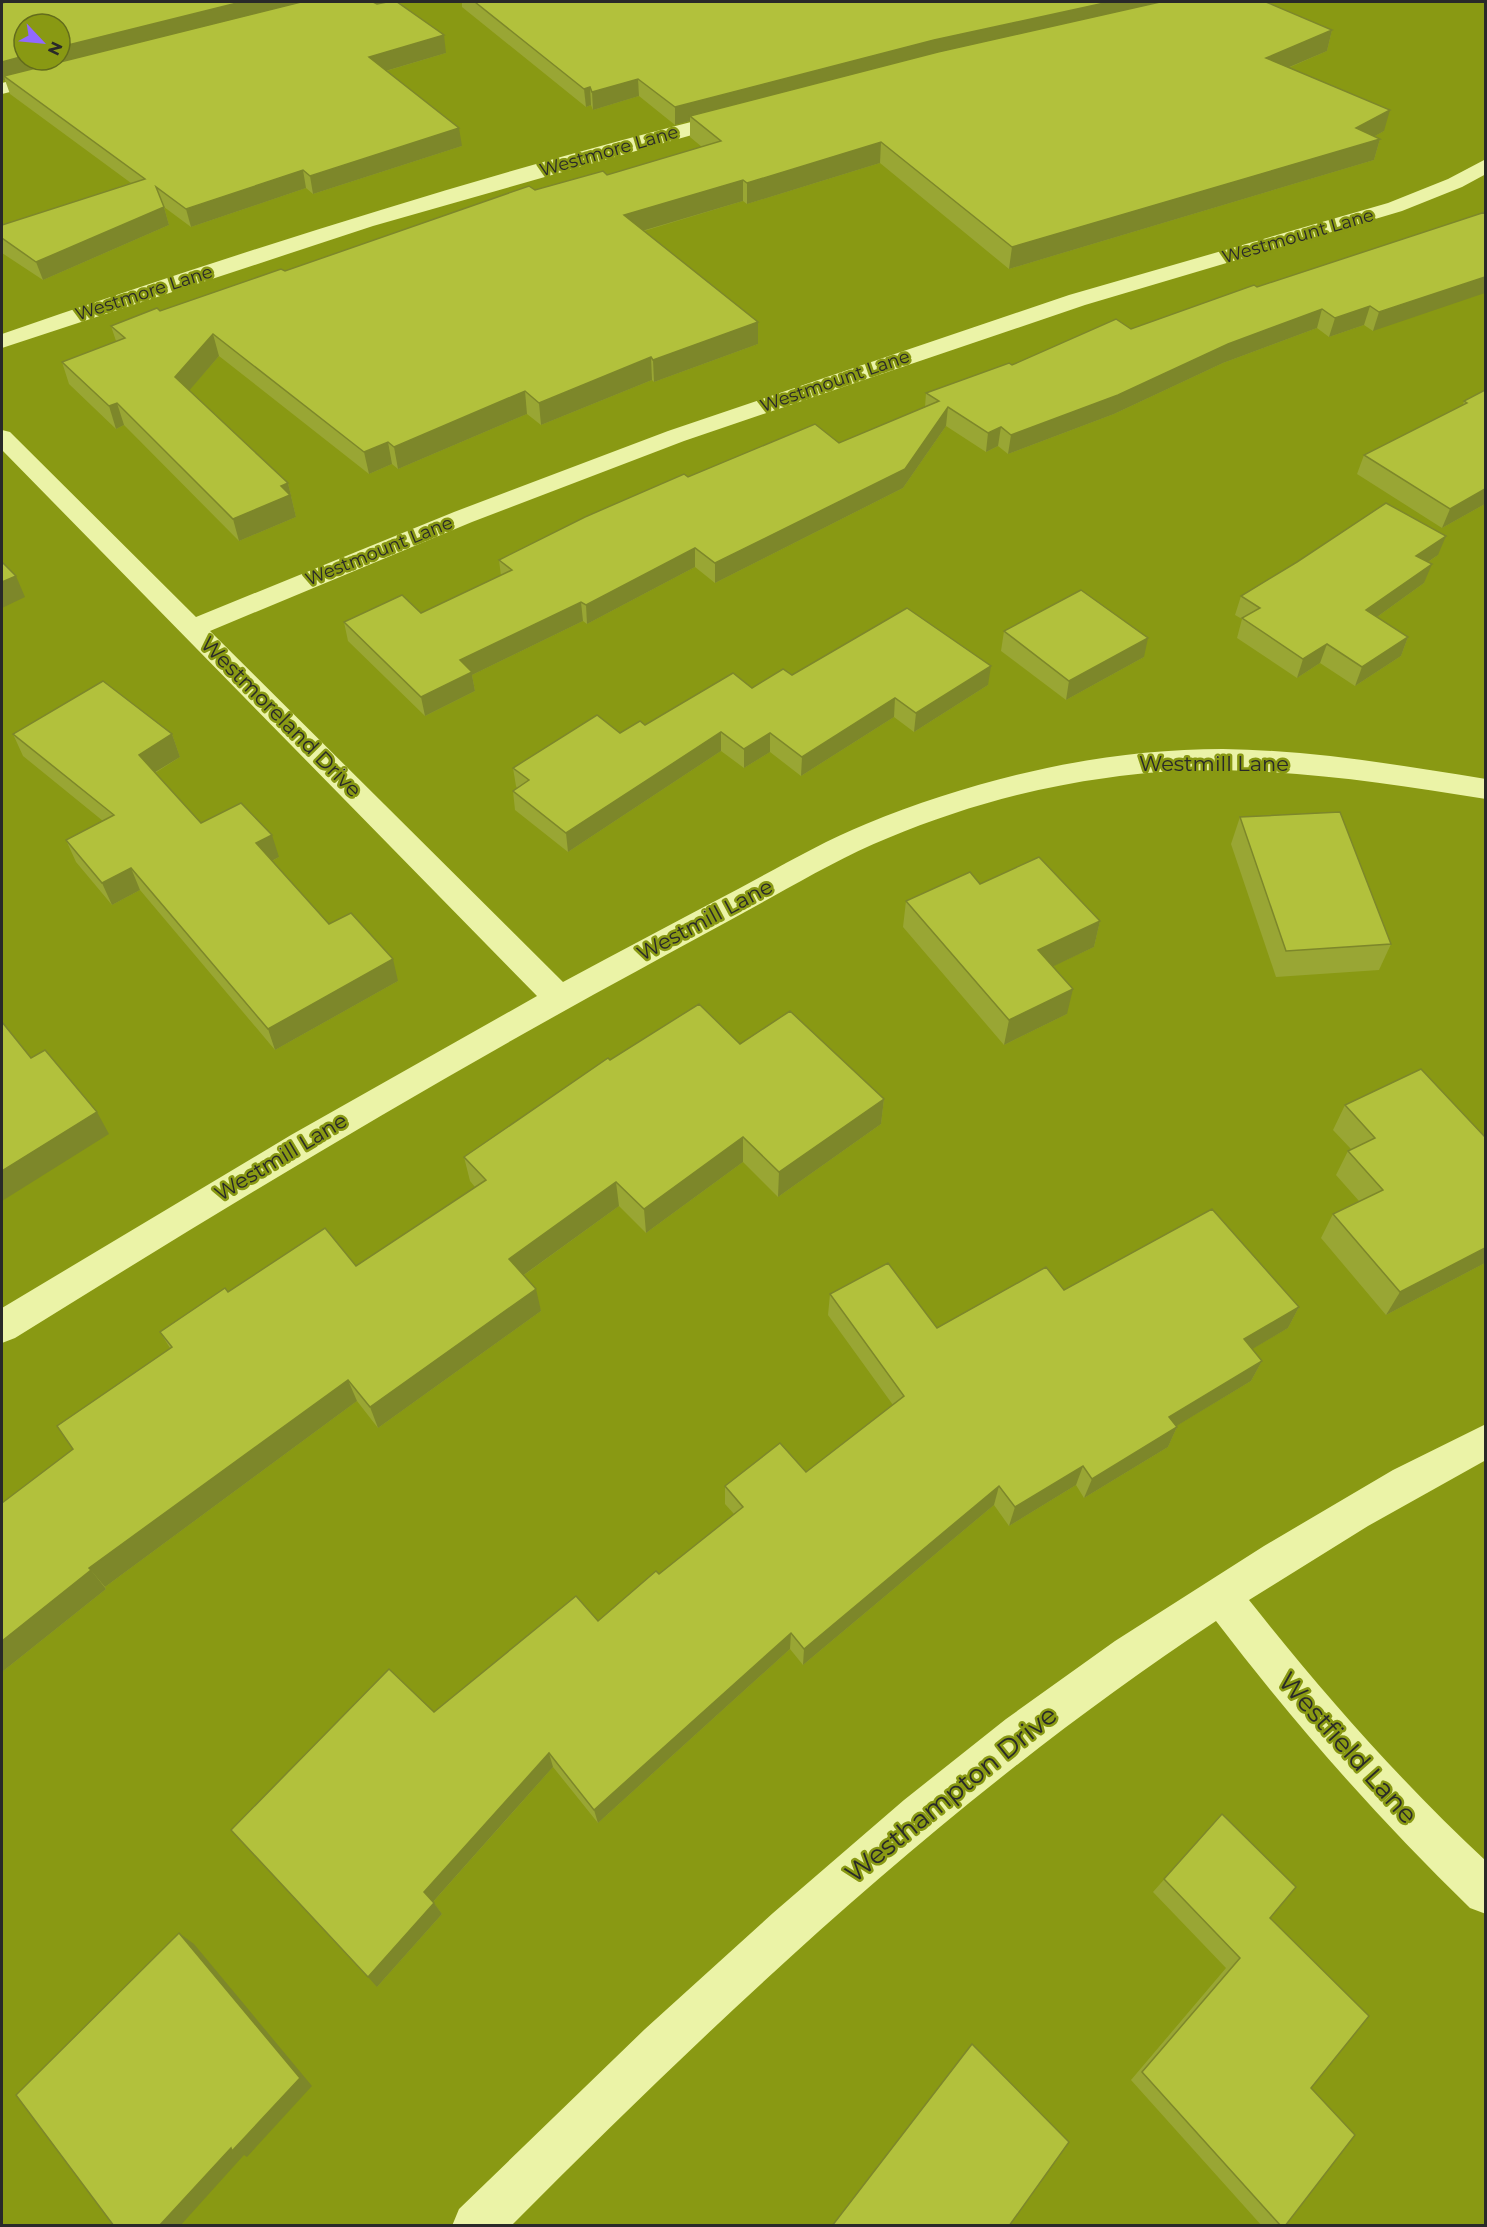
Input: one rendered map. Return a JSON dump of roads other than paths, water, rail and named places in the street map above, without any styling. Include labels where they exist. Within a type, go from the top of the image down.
[{"type":"street","points":[[2,89],[63,72]]},
{"type":"street","name":"Westmore Lane","points":[[2,341],[177,282],[390,215],[755,111]]},
{"type":"street","name":"Westmount Lane","points":[[194,628],[463,517],[676,436],[1077,300],[1395,207],[1455,183],[1485,165]]},
{"type":"street","name":"Westmoreland Drive","points":[[2,437],[559,998]]},
{"type":"street","name":"Westmill Lane","points":[[2,1328],[347,1118],[559,998],[819,858],[876,831],[1022,784],[1139,763],[1226,760],[1355,769],[1485,789]]},
{"type":"street","name":"Westhampton Drive","points":[[476,2226],[640,2063],[770,1944],[986,1760],[1146,1643],[1221,1595],[1392,1491],[1485,1441]]},
{"type":"street","name":"Westfield Lane","points":[[1221,1595],[1327,1728],[1387,1795],[1485,1892]]}]
